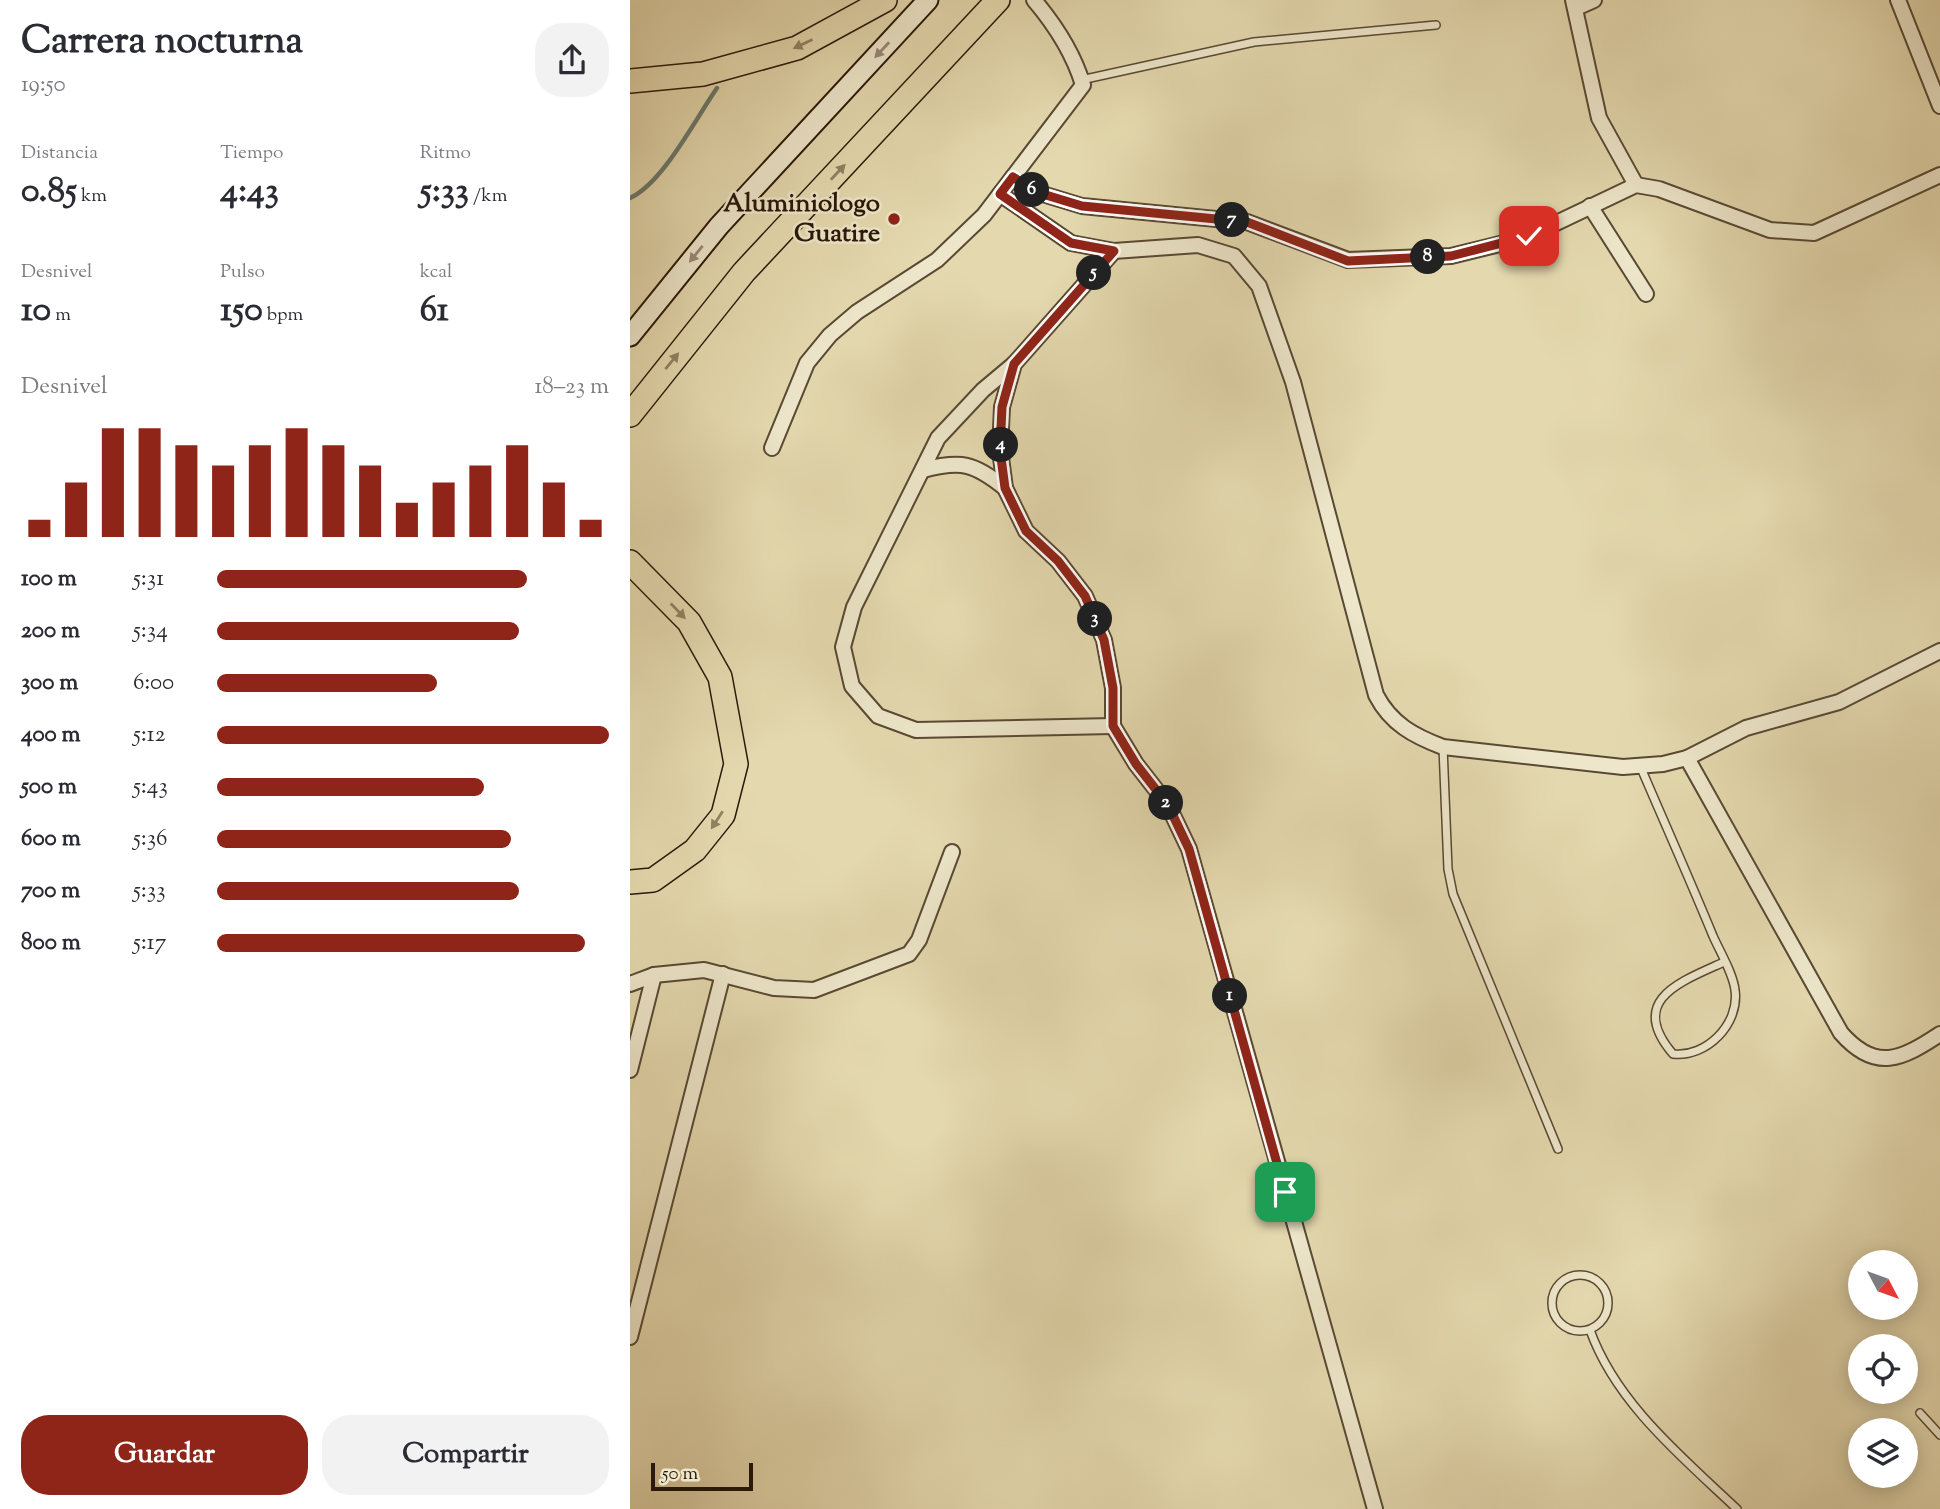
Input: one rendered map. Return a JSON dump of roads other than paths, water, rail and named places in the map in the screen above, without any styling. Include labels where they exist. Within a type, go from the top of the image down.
[{"type":"highway","points":[[630,81],[703,74],[797,48],[885,0]]},
{"type":"highway","points":[[630,415],[744,272],[998,0]]},
{"type":"highway","points":[[630,562],[689,622],[720,677],[736,764],[723,815],[695,850],[653,880],[630,882]]},
{"type":"main road","points":[[630,336],[719,226],[928,0]]},
{"type":"street","points":[[772,448],[807,363],[830,335],[857,312],[937,260],[984,215],[1083,85],[1076,60],[1054,24],[1034,0]]},
{"type":"street","points":[[1594,0],[1574,4],[1599,118],[1636,185]]},
{"type":"street","points":[[1898,0],[1939,102]]},
{"type":"street","points":[[1013,177],[1045,196],[1082,206],[1247,222],[1348,261],[1451,256],[1529,236],[1636,185],[1659,189],[1770,230],[1791,234],[1814,233],[1837,225],[1940,175]]},
{"type":"street","points":[[1000,194],[1071,243],[1114,251],[1198,245],[1234,256],[1259,286],[1293,382],[1376,695],[1383,709],[1406,730],[1443,747],[1641,768],[1686,758],[1746,728],[1839,702],[1940,651]]},
{"type":"street","points":[[1590,206],[1646,295]]},
{"type":"street","points":[[1113,726],[916,730],[878,716],[852,686],[843,647],[854,607],[938,438],[982,390],[1014,364],[1114,251]]},
{"type":"street","points":[[1014,364],[1002,407],[1000,450],[1005,488],[1026,531],[1058,561],[1085,596],[1104,640],[1113,688],[1113,726],[1136,764],[1168,805],[1189,849],[1375,1509]]},
{"type":"street","points":[[923,470],[952,463],[972,467],[981,469],[1005,488]]},
{"type":"street","points":[[1686,758],[1841,1033],[1857,1051],[1889,1058],[1910,1053],[1940,1034]]},
{"type":"street","points":[[630,984],[654,975],[704,970],[774,988],[814,990],[909,954],[919,940],[952,852]]},
{"type":"street","points":[[630,1337],[723,974]]},
{"type":"street","points":[[630,1070],[654,975]]},
{"type":"lane","points":[[1081,80],[1254,42],[1436,25]]},
{"type":"lane","points":[[1443,747],[1448,869],[1452,894],[1558,1149]]},
{"type":"lane","points":[[1641,768],[1724,962],[1735,990],[1734,1013],[1717,1038],[1686,1056],[1673,1054],[1663,1042],[1655,1020],[1655,1007],[1667,991],[1724,962]]},
{"type":"lane","points":[[1589,1277],[1606,1292],[1606,1314],[1590,1330],[1567,1329],[1553,1314],[1553,1294],[1566,1278],[1589,1277]]},
{"type":"lane","points":[[1590,1330],[1599,1357],[1616,1385],[1737,1509]]},
{"type":"lane","points":[[1920,1413],[1940,1435]]},
{"type":"waterway","points":[[630,198],[655,179],[678,149],[717,88]]},
{"type":"place","name":"Aluminiologo Guatire","points":[[894,219]]}]
